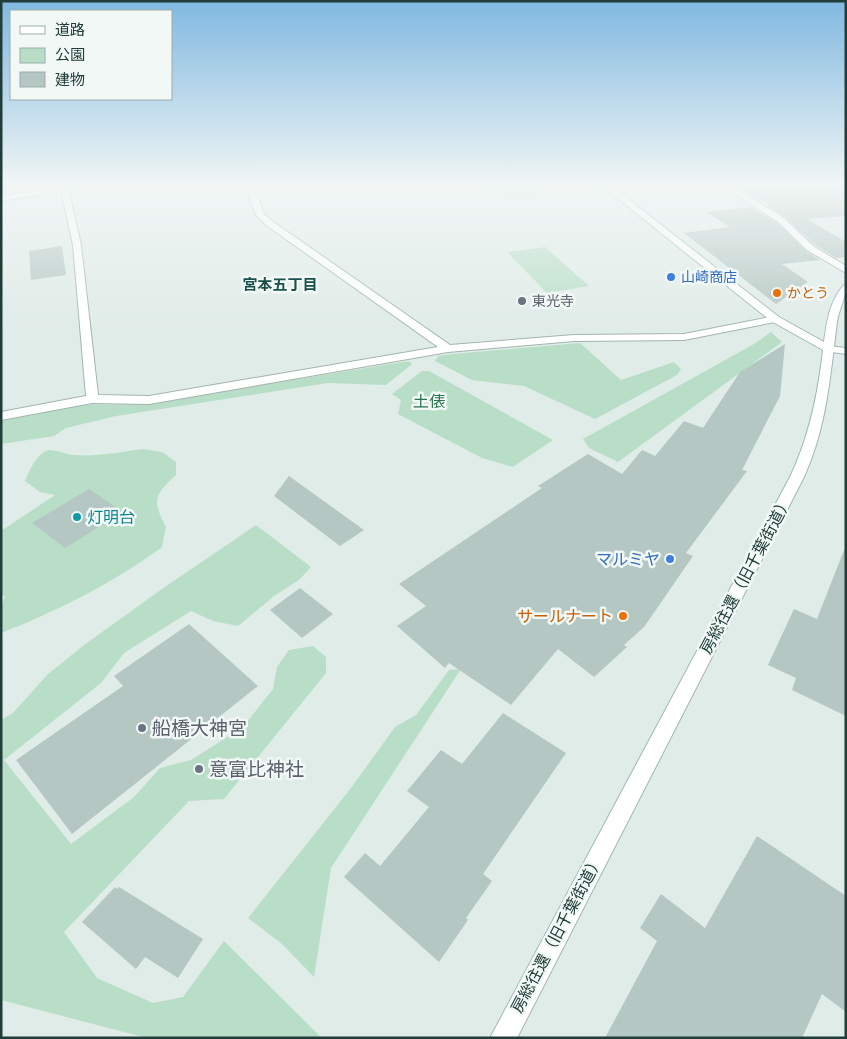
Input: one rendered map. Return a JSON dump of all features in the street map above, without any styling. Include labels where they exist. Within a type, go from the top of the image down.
[{"type":"street","points":[[75,233],[92,399]]},
{"type":"street","points":[[284,233],[448,349]]},
{"type":"street","points":[[667,233],[775,319],[837,350]]},
{"type":"street","points":[[795,233],[810,248],[846,270]]},
{"type":"street","name":"房総往還（旧千葉街道）","points":[[503,1038],[797,477],[813,439],[837,350],[832,318],[839,295],[846,288]]},
{"type":"street","points":[[1,416],[92,399],[149,400],[448,349],[574,338],[684,337],[775,319]]},
{"type":"green space","points":[[545,247],[589,286],[547,293],[507,252]]},
{"type":"green space","points":[[771,332],[782,342],[618,462],[589,448],[583,439],[754,344]]},
{"type":"green space","points":[[580,343],[621,380],[674,362],[681,369],[677,375],[595,419],[524,386],[472,380],[435,361],[438,356],[452,354]]},
{"type":"green space","points":[[409,361],[412,364],[386,385],[328,383],[116,416],[66,428],[54,436],[1,444],[1,419],[14,416],[84,405],[145,404]]},
{"type":"green space","name":"土俵","points":[[422,371],[429,371],[553,440],[513,467],[482,458],[398,414],[401,400],[392,394]]},
{"type":"green space","points":[[143,449],[162,452],[176,462],[176,475],[159,493],[157,504],[166,527],[162,547],[105,584],[43,615],[1,633],[1,607],[5,597],[1,592],[1,531],[55,495],[40,492],[25,481],[38,458],[44,452],[51,450],[70,455],[91,455]]},
{"type":"green space","points":[[256,525],[311,567],[299,580],[274,596],[238,626],[213,621],[191,611],[124,653],[101,683],[4,760],[71,844],[134,797],[160,768],[191,760],[243,727],[273,689],[277,667],[289,650],[313,646],[326,657],[326,673],[224,799],[189,801],[64,932],[97,978],[153,1003],[183,997],[224,941],[322,1038],[147,1038],[1,1000],[1,720],[13,713],[47,675],[84,645]]},
{"type":"green space","points":[[461,669],[331,868],[314,977],[282,944],[248,918],[351,788],[395,727],[416,715],[449,670]]},
{"type":"building","points":[[685,233],[788,233],[806,251],[820,260],[782,264],[808,282],[776,304]]},
{"type":"building","points":[[803,233],[832,233],[846,242],[846,257],[836,258],[814,244]]},
{"type":"building","points":[[62,246],[66,275],[31,280],[29,251]]},
{"type":"building","points":[[785,344],[780,396],[742,470],[747,471],[686,553],[693,556],[644,627],[624,645],[627,647],[594,677],[558,649],[511,705],[449,663],[445,668],[397,626],[426,606],[399,584],[542,488],[538,486],[588,454],[622,474],[642,450],[655,456],[684,421],[703,428],[740,372]]},
{"type":"building","points":[[289,476],[364,530],[340,546],[274,496]]},
{"type":"building","name":"灯明台","points":[[89,489],[123,512],[65,548],[32,523]]},
{"type":"building","points":[[844,550],[846,550],[846,716],[792,690],[796,678],[768,665],[794,609],[817,619]]},
{"type":"building","points":[[300,588],[333,614],[302,638],[270,610]]},
{"type":"building","name":"船橋大神宮","points":[[189,624],[258,686],[72,834],[16,760],[123,686],[114,676]]},
{"type":"building","points":[[503,713],[566,753],[483,874],[492,881],[439,962],[344,877],[365,853],[380,866],[429,807],[407,791],[441,750],[462,764]]},
{"type":"building","points":[[757,836],[846,896],[846,1012],[822,994],[802,1038],[605,1038],[657,941],[640,928],[661,894],[705,928]]},
{"type":"building","points":[[115,887],[117,889],[119,887],[203,939],[178,978],[145,957],[136,969],[82,922]]},
{"type":"place","name":"山崎商店","points":[[671,277]]},
{"type":"place","name":"かとう","points":[[777,293]]},
{"type":"place","name":"東光寺","points":[[522,301]]},
{"type":"place","name":"灯明台","points":[[77,517]]},
{"type":"place","name":"マルミヤ","points":[[670,559]]},
{"type":"place","name":"サールナート","points":[[623,616]]},
{"type":"place","name":"船橋大神宮","points":[[142,728]]},
{"type":"place","name":"意富比神社","points":[[199,769]]},
{"type":"district","name":"宮本五丁目","points":[[280,284]]}]
